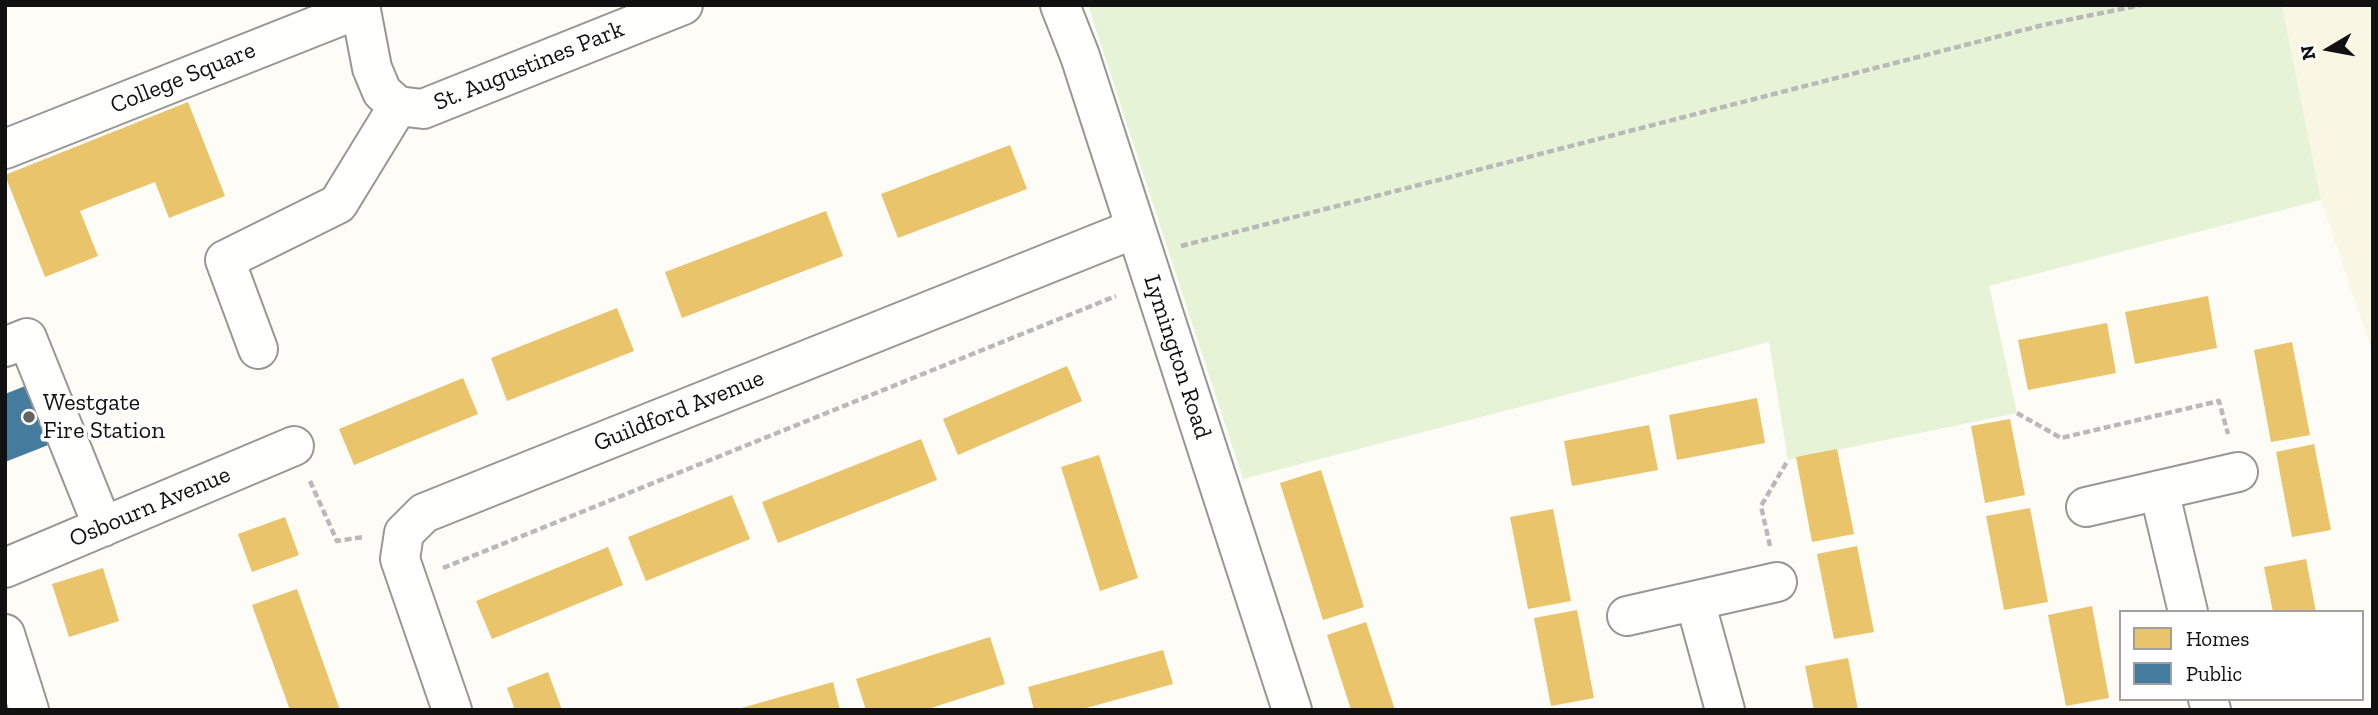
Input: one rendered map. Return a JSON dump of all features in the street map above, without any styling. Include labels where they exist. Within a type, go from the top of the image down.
[{"type":"street","name":"St. Augustines Park","points":[[360,6],[372,68],[382,92],[398,106],[423,108],[683,5]]},
{"type":"street","name":"Lymington Road","points":[[1060,5],[1080,56],[1293,710]]},
{"type":"street","name":"College Square","points":[[5,149],[360,6]]},
{"type":"street","points":[[258,349],[225,260],[338,204],[398,106]]},
{"type":"street","name":"Guildford Avenue","points":[[404,533],[424,513],[1144,256]]},
{"type":"street","points":[[5,347],[27,338],[103,527]]},
{"type":"street","name":"Osbourn Avenue","points":[[5,568],[294,446]]},
{"type":"street","points":[[2087,506],[2238,472]]},
{"type":"street","points":[[2159,490],[2188,610]]},
{"type":"street","points":[[404,533],[400,559],[452,710]]},
{"type":"street","points":[[1627,616],[1777,582]]},
{"type":"street","points":[[1695,601],[1725,710]]},
{"type":"street","points":[[5,634],[29,710]]},
{"type":"path","points":[[409,582],[1144,256],[2043,25],[2141,5]]},
{"type":"path","points":[[2017,413],[2061,438],[2219,401],[2238,472]]},
{"type":"path","points":[[294,446],[337,541],[404,533]]},
{"type":"path","points":[[1777,582],[1761,506],[1787,460]]},
{"type":"shaded area","points":[[2282,5],[2373,5],[2373,353],[2321,200]]},
{"type":"green space","points":[[1088,5],[2282,5],[2321,200],[1989,286],[2017,413],[1788,460],[1769,342],[1243,479]]},
{"type":"building: Homes","points":[[188,102],[225,196],[169,218],[155,182],[80,211],[98,256],[45,277],[5,175]]},
{"type":"building: Homes","points":[[1010,145],[1027,189],[898,238],[881,194]]},
{"type":"building: Homes","points":[[826,211],[843,256],[682,318],[665,272]]},
{"type":"building: Homes","points":[[2208,296],[2217,348],[2135,364],[2125,312]]},
{"type":"building: Homes","points":[[617,308],[634,351],[507,401],[491,358]]},
{"type":"building: Homes","points":[[2107,323],[2116,373],[2028,390],[2018,340]]},
{"type":"building: Homes","points":[[2292,342],[2310,435],[2271,442],[2254,350]]},
{"type":"building: Homes","points":[[1067,366],[1082,401],[958,455],[943,419]]},
{"type":"building: Homes","points":[[463,378],[478,414],[354,465],[339,429]]},
{"type":"building: Homes","points":[[1757,398],[1765,443],[1677,460],[1669,415]]},
{"type":"building: Homes","points":[[2010,419],[2025,495],[1985,503],[1971,426]]},
{"type":"building: Homes","points":[[1649,425],[1658,470],[1572,486],[1564,441]]},
{"type":"building: Homes","points":[[921,439],[937,480],[778,543],[762,502]]},
{"type":"building: Homes","points":[[2314,444],[2331,530],[2292,537],[2276,452]]},
{"type":"building: Homes","points":[[1837,449],[1854,534],[1812,542],[1796,457]]},
{"type":"building: Homes","points":[[1099,455],[1138,578],[1100,591],[1061,467]]},
{"type":"building: Homes","points":[[1321,470],[1364,607],[1323,620],[1280,483]]},
{"type":"building: Homes","points":[[732,495],[750,539],[646,581],[628,537]]},
{"type":"building: Homes","points":[[2030,508],[2048,602],[2004,610],[1986,516]]},
{"type":"building: Homes","points":[[1553,509],[1571,601],[1528,609],[1510,517]]},
{"type":"building: Homes","points":[[285,517],[299,555],[252,572],[238,534]]},
{"type":"building: Homes","points":[[1857,546],[1874,632],[1834,639],[1817,554]]},
{"type":"building: Homes","points":[[608,547],[623,585],[492,639],[476,601]]},
{"type":"building: Homes","points":[[2306,559],[2316,610],[2273,610],[2264,567]]},
{"type":"building: Homes","points":[[103,568],[119,621],[69,637],[52,584]]},
{"type":"building: Homes","points":[[297,589],[340,710],[290,710],[252,605]]},
{"type":"building: Homes","points":[[2092,606],[2109,698],[2066,706],[2048,615]]},
{"type":"building: Homes","points":[[1577,610],[1594,698],[1551,706],[1534,618]]},
{"type":"building: Homes","points":[[1366,622],[1395,710],[1351,710],[1327,635]]},
{"type":"building: Homes","points":[[990,637],[1005,684],[925,710],[866,710],[856,679]]},
{"type":"building: Homes","points":[[1163,650],[1173,684],[1079,710],[1034,710],[1028,687]]},
{"type":"building: Homes","points":[[1848,658],[1858,710],[1814,710],[1805,666]]},
{"type":"building: Homes","points":[[548,672],[562,710],[515,710],[507,688]]},
{"type":"building: Homes","points":[[833,682],[840,710],[738,710],[738,709]]},
{"type":"building: Public","name":"Westgate Fire Station","points":[[38,381],[61,440],[5,462],[5,394]]},
{"type":"place","name":"Westgate Fire Station","points":[[29,417]]}]
